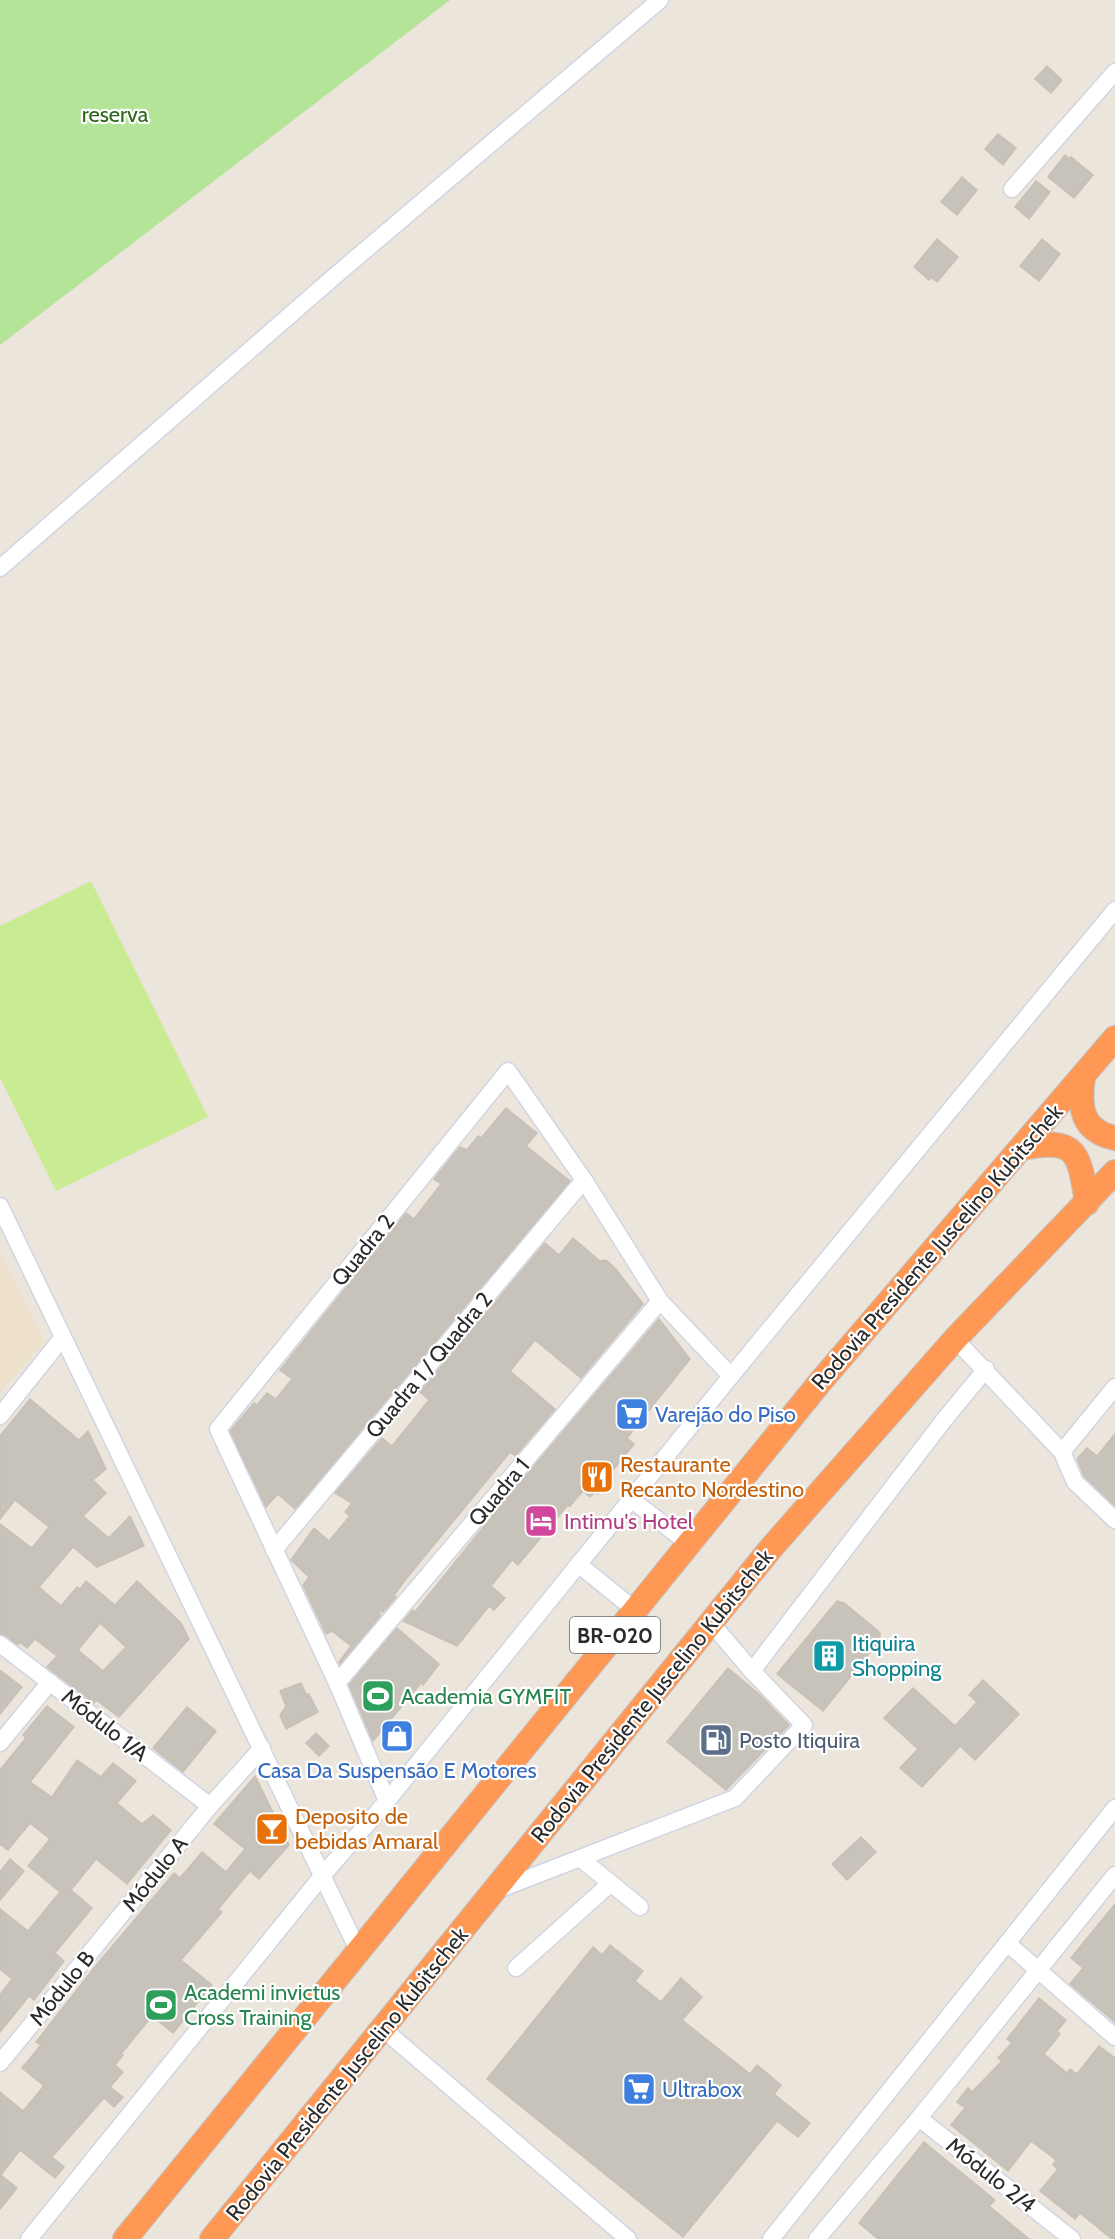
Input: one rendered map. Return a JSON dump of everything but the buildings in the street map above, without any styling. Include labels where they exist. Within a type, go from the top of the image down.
[{"type":"highway","name":"Rodovia Presidente Juscelino Kubitschek","points":[[124,2239],[821,1381],[1115,1038]]},
{"type":"highway","points":[[1083,1077],[1080,1096],[1083,1112],[1089,1125],[1099,1133],[1115,1138]]},
{"type":"highway","points":[[1022,1148],[1047,1143],[1063,1145],[1077,1157],[1083,1174],[1087,1203]]},
{"type":"highway","name":"Rodovia Presidente Juscelino Kubitschek","points":[[212,2239],[772,1547],[955,1338],[1115,1172]]},
{"type":"street","points":[[0,568],[336,275],[660,0]]},
{"type":"street","points":[[1012,189],[1115,72]]},
{"type":"street","points":[[29,2239],[322,1876],[387,1801],[731,1376],[1115,910]]},
{"type":"street","name":"Quadra 2","points":[[274,1551],[218,1429],[508,1071],[584,1180]]},
{"type":"street","points":[[584,1180],[660,1300],[731,1376]]},
{"type":"street","name":"Quadra 1 / Quadra 2","points":[[274,1551],[584,1180]]},
{"type":"street","points":[[0,1206],[358,1950]]},
{"type":"street","name":"Quadra 1","points":[[337,1683],[660,1300]]},
{"type":"street","points":[[0,1416],[63,1337]]},
{"type":"street","points":[[955,1338],[1062,1452],[1075,1482],[1115,1520]]},
{"type":"street","points":[[752,1671],[944,1420],[986,1369]]},
{"type":"street","points":[[1062,1452],[1115,1387]]},
{"type":"street","points":[[631,1499],[688,1544]]},
{"type":"street","points":[[274,1551],[337,1683],[387,1801]]},
{"type":"street","points":[[578,1564],[635,1610]]},
{"type":"street","points":[[495,1891],[735,1798],[804,1725],[752,1671],[711,1623]]},
{"type":"street","name":"Módulo 1/A","points":[[0,1644],[210,1806]]},
{"type":"street","points":[[0,1743],[50,1682]]},
{"type":"street","name":"Módulo A","points":[[100,1941],[210,1806],[262,1748]]},
{"type":"street","points":[[771,2239],[1115,1808]]},
{"type":"street","points":[[580,1858],[640,1906]]},
{"type":"street","points":[[817,2239],[919,2118],[1115,1875]]},
{"type":"street","points":[[516,1968],[611,1883]]},
{"type":"street","name":"Módulo B","points":[[0,2063],[100,1941]]},
{"type":"street","points":[[1007,1943],[1115,2037]]},
{"type":"street","points":[[383,2029],[628,2239]]},
{"type":"street","name":"Módulo 2/4","points":[[919,2118],[1064,2237]]},
{"type":"shaded area","points":[[0,1251],[44,1341],[0,1393]]},
{"type":"green space","name":"reserva","points":[[0,0],[450,0],[0,345]]},
{"type":"green space","points":[[91,881],[208,1117],[56,1191],[0,1078],[0,926]]},
{"type":"place","name":"Varejão do Piso","points":[[632,1414]]},
{"type":"place","name":"Restaurante Recanto Nordestino","points":[[597,1477]]},
{"type":"place","name":"Intimu's Hotel","points":[[541,1521]]},
{"type":"place","name":"Itiquira Shopping","points":[[829,1656]]},
{"type":"place","name":"Academia GYMFIT","points":[[378,1696]]},
{"type":"place","name":"Casa Da Suspensão E Motores","points":[[397,1736]]},
{"type":"place","name":"Posto Itiquira","points":[[716,1740]]},
{"type":"place","name":"Deposito de bebidas Amaral","points":[[272,1829]]},
{"type":"place","name":"Academi invictus Cross Training","points":[[161,2005]]},
{"type":"place","name":"Ultrabox","points":[[639,2089]]}]
